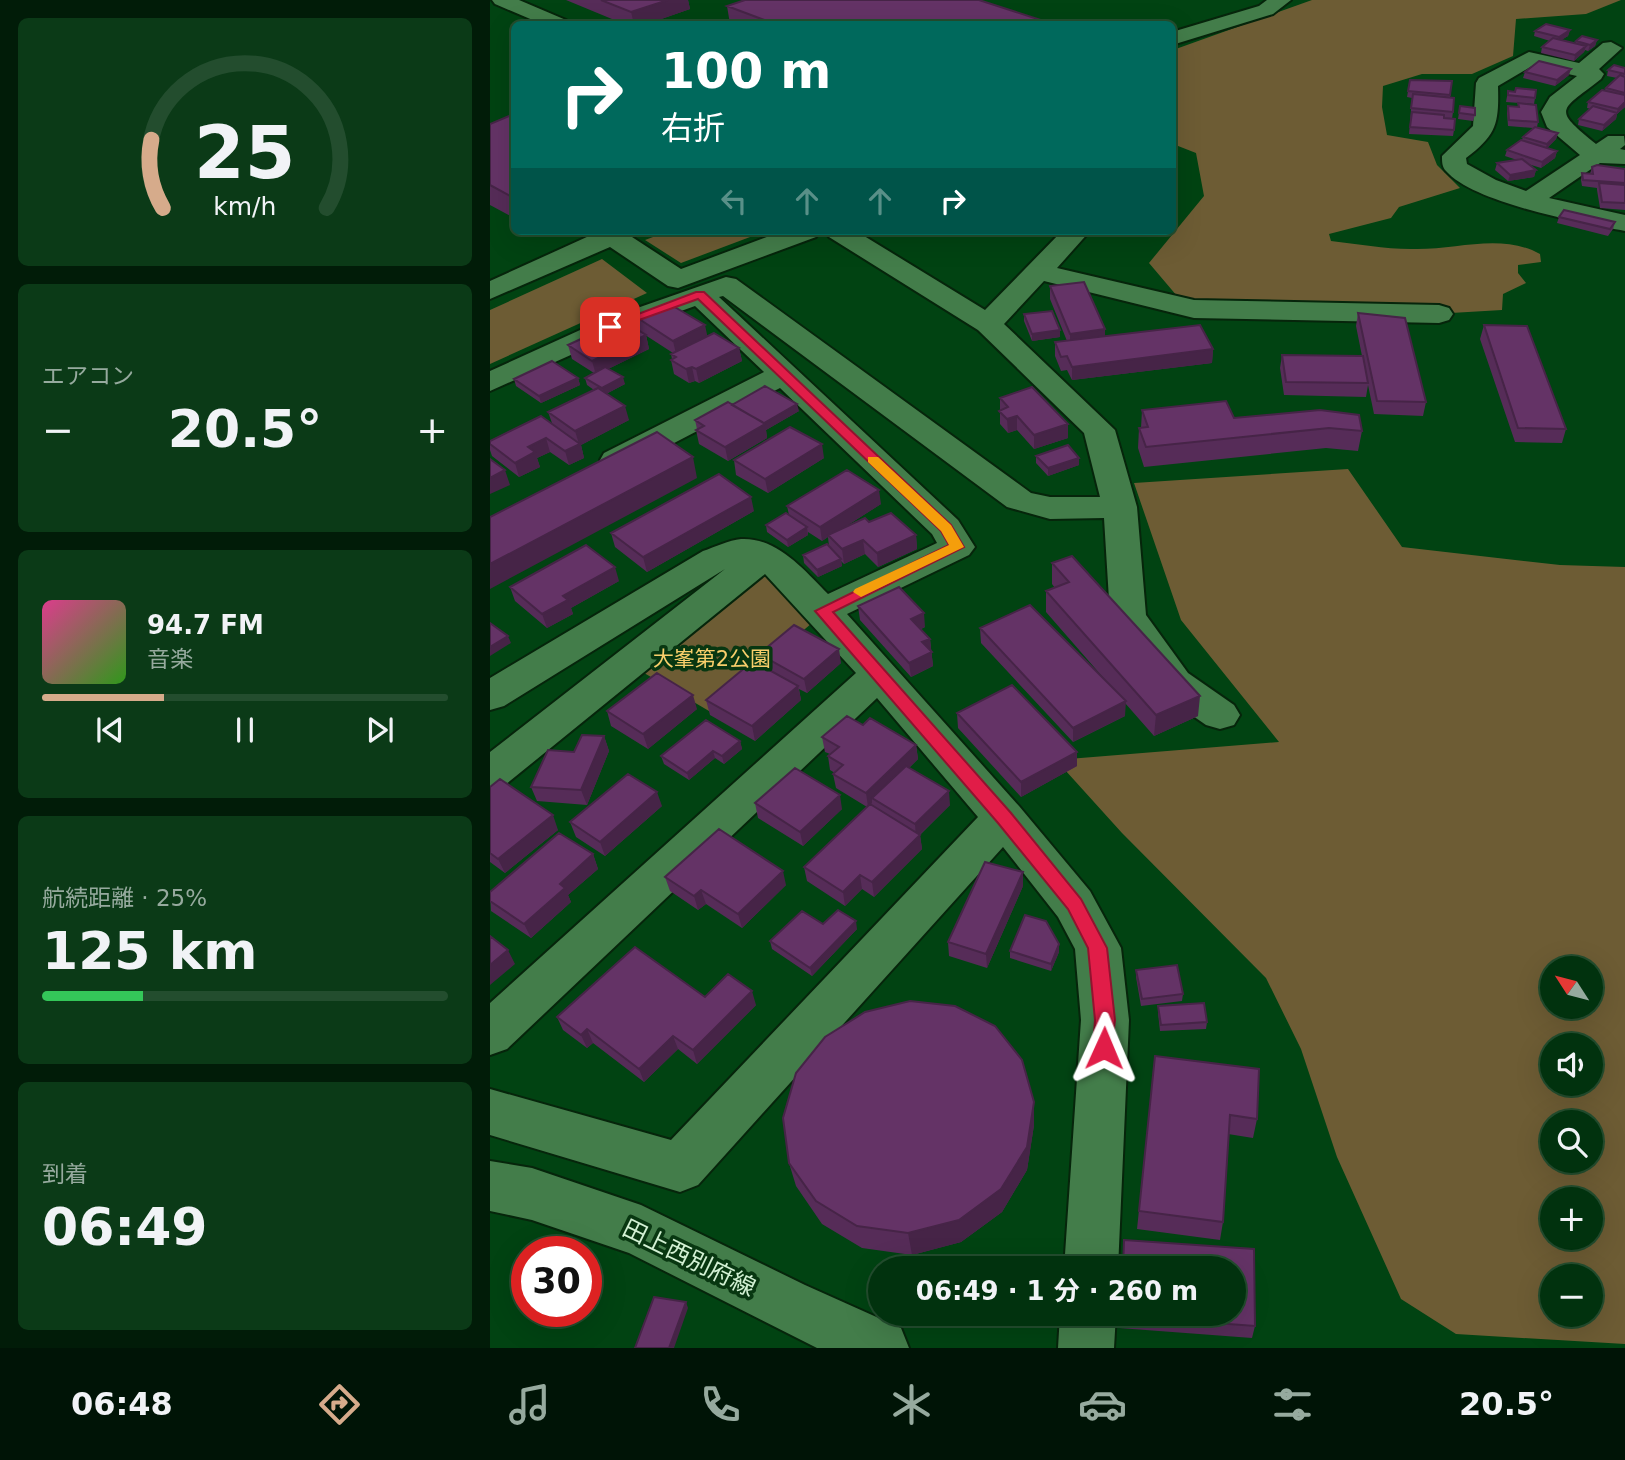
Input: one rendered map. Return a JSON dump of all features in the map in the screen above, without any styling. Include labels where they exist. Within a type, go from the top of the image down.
[{"type":"street","points":[[502,0],[552,21]]},
{"type":"street","points":[[1176,38],[1266,10],[1277,1]]},
{"type":"street","points":[[1583,71],[1611,48]]},
{"type":"street","points":[[1625,157],[1595,155],[1555,122],[1553,112],[1558,102],[1593,74],[1529,59],[1487,83],[1487,126],[1481,136],[1454,156],[1455,167],[1464,176],[1531,199],[1625,223]]},
{"type":"street","points":[[1531,199],[1625,134]]},
{"type":"street","points":[[490,291],[613,235]]},
{"type":"street","points":[[620,235],[678,280],[796,235]]},
{"type":"street","points":[[844,235],[988,324],[1099,430],[1120,507],[1128,616],[1174,683],[1220,715]]},
{"type":"street","points":[[988,324],[1073,235]]},
{"type":"street","points":[[1040,272],[1194,309],[1438,314]]},
{"type":"street","points":[[490,382],[610,327],[726,285],[1019,500],[1049,508],[1120,507]]},
{"type":"street","points":[[700,295],[946,528],[957,547],[823,611]]},
{"type":"street","points":[[587,475],[782,375]]},
{"type":"street","points":[[490,696],[716,559],[742,550],[765,556],[783,570],[823,611],[877,676],[1004,818],[1074,904],[1098,948],[1105,1020],[1092,1256]]},
{"type":"street","points":[[490,774],[765,556]]},
{"type":"street","points":[[490,1034],[877,676]]},
{"type":"street","points":[[490,1112],[680,1167],[1004,818]]},
{"type":"street","name":"田上西別府線","points":[[490,1186],[532,1195],[641,1231],[785,1305],[881,1348]]},
{"type":"street","points":[[1086,1348],[1087,1326]]},
{"type":"green space","points":[[1312,0],[1621,0],[1586,14],[1516,19],[1513,56],[1472,74],[1422,74],[1383,86],[1382,107],[1387,135],[1428,142],[1437,165],[1460,188],[1399,207],[1391,218],[1329,234],[1331,241],[1406,249],[1495,243],[1510,244],[1540,254],[1541,262],[1518,265],[1518,273],[1526,283],[1503,294],[1502,310],[1451,313],[1445,305],[1199,302],[1177,296],[1149,263],[1172,235],[1176,235],[1176,230],[1204,196],[1196,153],[1176,145],[1176,49]]},
{"type":"green space","points":[[658,235],[755,235],[681,263],[645,240]]},
{"type":"green space","points":[[602,259],[647,293],[490,364],[490,310]]},
{"type":"green space","points":[[1348,469],[1402,547],[1560,565],[1625,567],[1625,1344],[1456,1334],[1401,1299],[1337,1157],[1301,1049],[1266,978],[1122,833],[1056,760],[1279,742],[1181,620],[1134,483]]},
{"type":"green space","name":"大峯第2公園","points":[[770,576],[812,623],[709,711],[639,670],[754,578]]},
{"type":"building","points":[[601,0],[668,0],[631,12]]},
{"type":"building","points":[[745,0],[979,0],[1044,21],[767,21],[727,6]]},
{"type":"building","points":[[1546,24],[1570,30],[1559,37],[1535,31]]},
{"type":"building","points":[[1582,36],[1597,40],[1590,45],[1576,41]]},
{"type":"building","points":[[1553,38],[1586,46],[1575,55],[1542,47]]},
{"type":"building","points":[[1539,61],[1571,69],[1557,80],[1525,72]]},
{"type":"building","points":[[1614,65],[1625,68],[1625,74],[1608,70]]},
{"type":"building","points":[[1620,75],[1625,77],[1625,93],[1606,88]]},
{"type":"building","points":[[1410,80],[1452,81],[1450,95],[1408,91]]},
{"type":"building","points":[[1516,88],[1536,90],[1535,98],[1508,95],[1508,91],[1515,92]]},
{"type":"building","points":[[1602,90],[1625,95],[1625,102],[1618,109],[1588,102]]},
{"type":"building","points":[[1413,94],[1454,98],[1453,112],[1411,108]]},
{"type":"building","points":[[1518,103],[1536,105],[1538,122],[1509,120],[1508,106],[1519,107]]},
{"type":"building","points":[[1460,106],[1475,108],[1475,115],[1459,113]]},
{"type":"building","points":[[1593,106],[1617,113],[1604,125],[1579,119]]},
{"type":"building","points":[[1412,112],[1444,115],[1444,118],[1455,119],[1454,130],[1410,127]]},
{"type":"building","points":[[511,115],[511,196],[490,185],[490,124]]},
{"type":"building","points":[[1535,127],[1558,133],[1547,144],[1523,137]]},
{"type":"building","points":[[1521,140],[1557,151],[1542,162],[1507,150]]},
{"type":"building","points":[[1522,159],[1536,170],[1510,175],[1497,163]]},
{"type":"building","points":[[1597,165],[1625,169],[1625,183],[1583,180],[1582,173],[1593,174],[1592,167]]},
{"type":"building","points":[[1599,183],[1625,185],[1625,203],[1602,202]]},
{"type":"building","points":[[1564,210],[1615,222],[1610,229],[1559,217]]},
{"type":"building","points":[[1084,282],[1105,329],[1070,334],[1050,286]]},
{"type":"building","points":[[668,303],[705,325],[673,341],[636,317]]},
{"type":"building","points":[[1052,311],[1060,330],[1032,334],[1024,314]]},
{"type":"building","points":[[1358,313],[1405,318],[1426,402],[1377,401]]},
{"type":"building","points":[[622,320],[646,335],[592,361],[568,345]]},
{"type":"building","points":[[1200,325],[1213,349],[1072,367],[1067,356],[1061,357],[1055,342]]},
{"type":"building","points":[[1484,325],[1527,326],[1566,429],[1518,428]]},
{"type":"building","points":[[714,333],[739,348],[696,369],[686,369],[671,360],[676,357],[671,354]]},
{"type":"building","points":[[1282,355],[1363,356],[1368,383],[1286,382]]},
{"type":"building","points":[[552,361],[578,378],[539,396],[514,379]]},
{"type":"building","points":[[605,367],[623,377],[602,388],[585,378]]},
{"type":"building","points":[[765,386],[797,404],[764,423],[732,405]]},
{"type":"building","points":[[1032,387],[1068,424],[1034,435],[1017,416],[1007,419],[999,411],[1008,407],[1000,398]]},
{"type":"building","points":[[598,388],[625,406],[575,431],[548,412]]},
{"type":"building","points":[[1226,401],[1234,418],[1320,410],[1359,415],[1362,431],[1329,428],[1146,447],[1139,428],[1148,427],[1142,410]]},
{"type":"building","points":[[728,402],[765,424],[725,447],[696,430],[704,426],[695,420]]},
{"type":"building","points":[[541,416],[580,444],[565,451],[546,438],[528,447],[535,452],[515,463],[490,444],[490,441]]},
{"type":"building","points":[[790,427],[822,444],[765,479],[734,460]]},
{"type":"building","points":[[657,432],[693,457],[490,564],[490,517]]},
{"type":"building","points":[[1068,445],[1079,458],[1048,468],[1036,456]]},
{"type":"building","points":[[490,459],[505,470],[490,478]]},
{"type":"building","points":[[847,470],[879,490],[820,527],[787,506]]},
{"type":"building","points":[[719,474],[751,497],[643,557],[611,533]]},
{"type":"building","points":[[786,513],[807,527],[787,540],[766,525]]},
{"type":"building","points":[[891,513],[916,535],[877,553],[863,540],[842,549],[828,535],[865,518],[869,522]]},
{"type":"building","points":[[827,544],[841,559],[817,570],[803,555]]},
{"type":"building","points":[[586,545],[615,567],[563,596],[568,600],[542,614],[510,587]]},
{"type":"building","points":[[1072,556],[1200,696],[1156,715],[1046,591],[1069,582],[1052,563]]},
{"type":"building","points":[[899,587],[924,613],[911,619],[930,639],[922,642],[932,652],[909,663],[858,606]]},
{"type":"building","points":[[1030,605],[1126,701],[1073,728],[980,628]]},
{"type":"building","points":[[490,623],[508,636],[490,647]]},
{"type":"building","points":[[794,625],[839,649],[804,679],[759,654]]},
{"type":"building","points":[[753,661],[798,686],[752,726],[706,700]]},
{"type":"building","points":[[657,673],[693,695],[643,734],[607,711]]},
{"type":"building","points":[[1012,685],[1077,752],[1021,782],[957,713]]},
{"type":"building","points":[[847,716],[863,725],[870,718],[916,745],[866,793],[833,774],[843,765],[828,756],[839,747],[822,737]]},
{"type":"building","points":[[706,720],[740,741],[722,756],[713,751],[687,773],[661,756]]},
{"type":"building","points":[[582,735],[604,736],[581,790],[531,787],[548,750],[574,752]]},
{"type":"building","points":[[906,766],[949,791],[915,824],[872,798]]},
{"type":"building","points":[[795,768],[840,795],[800,832],[755,803]]},
{"type":"building","points":[[628,774],[657,792],[600,842],[570,822]]},
{"type":"building","points":[[500,779],[553,815],[498,859],[490,853],[490,787]]},
{"type":"building","points":[[870,804],[920,835],[872,882],[860,875],[843,892],[804,867]]},
{"type":"building","points":[[719,829],[783,871],[738,914],[701,890],[694,896],[665,877]]},
{"type":"building","points":[[559,833],[593,854],[560,884],[565,888],[524,924],[490,901],[490,892]]},
{"type":"building","points":[[985,862],[1023,872],[986,954],[948,942]]},
{"type":"building","points":[[838,910],[856,921],[810,968],[770,941],[802,911],[823,924]]},
{"type":"building","points":[[1025,915],[1046,921],[1059,944],[1051,964],[1010,951]]},
{"type":"building","points":[[490,936],[508,950],[490,965]]},
{"type":"building","points":[[635,947],[705,997],[728,974],[752,991],[693,1050],[673,1036],[639,1069],[587,1029],[581,1035],[557,1017]]},
{"type":"building","points":[[1177,965],[1183,994],[1142,999],[1136,970]]},
{"type":"building","points":[[910,1001],[955,1006],[995,1026],[1022,1060],[1034,1102],[1027,1147],[1001,1189],[959,1220],[908,1233],[857,1226],[816,1201],[789,1163],[783,1118],[796,1073],[825,1037],[865,1012]]},
{"type":"building","points":[[1204,1003],[1207,1022],[1161,1025],[1158,1006]]},
{"type":"building","points":[[1155,1056],[1259,1069],[1257,1119],[1230,1115],[1223,1222],[1139,1211]]},
{"type":"building","points":[[1124,1240],[1254,1249],[1255,1326],[1246,1325],[1246,1256],[1123,1256]]},
{"type":"building","points":[[654,1297],[686,1302],[669,1348],[635,1348]]},
{"type":"slow traffic","points":[[861,592],[957,547],[946,528],[873,460]]},
{"type":"route","points":[[610,327],[700,295],[946,528],[957,547],[823,611],[877,676],[1004,818],[1074,904],[1098,948],[1105,1020],[1104,1048]]}]
